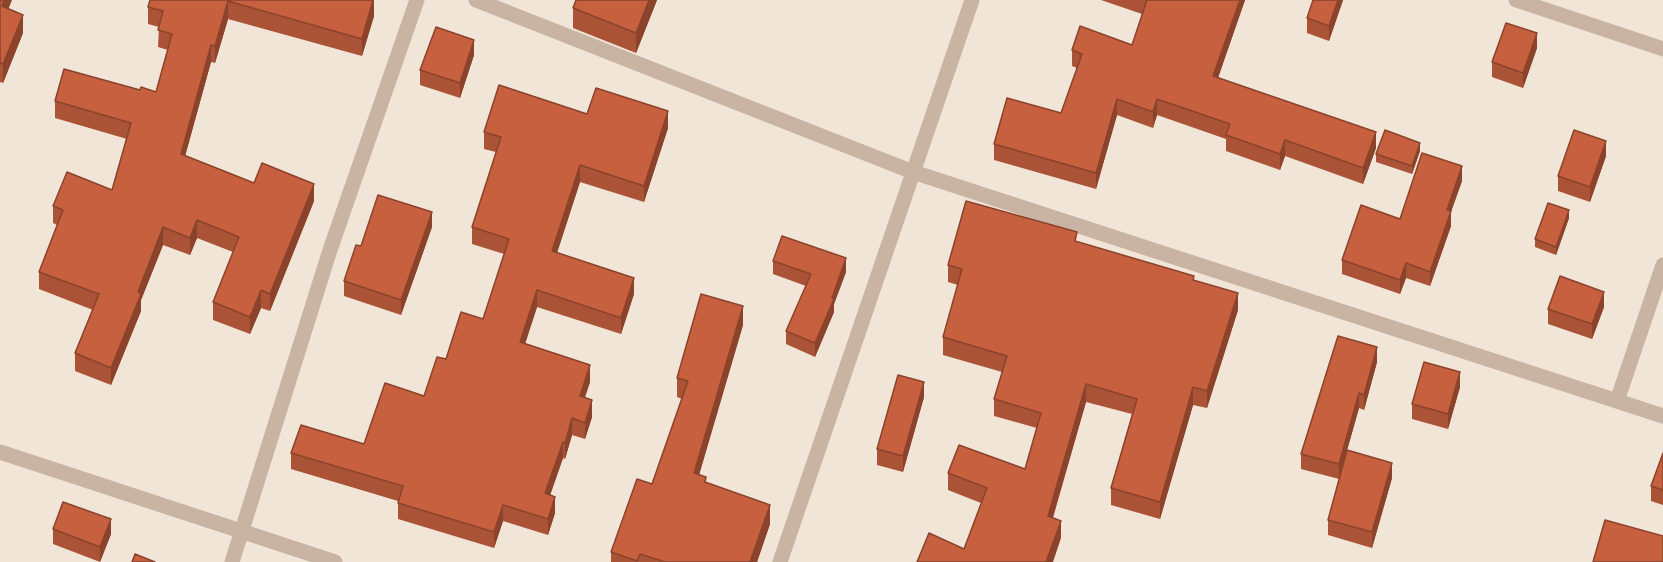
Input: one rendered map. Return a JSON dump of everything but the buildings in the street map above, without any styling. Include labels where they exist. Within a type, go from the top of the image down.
[{"type":"street","points":[[232,562],[330,250],[417,0]]},
{"type":"street","points":[[476,0],[913,172],[1663,416]]},
{"type":"street","points":[[780,562],[972,0]]},
{"type":"street","points":[[1516,0],[1663,49]]},
{"type":"street","points":[[1617,401],[1663,265]]},
{"type":"street","points":[[0,452],[335,562]]}]
